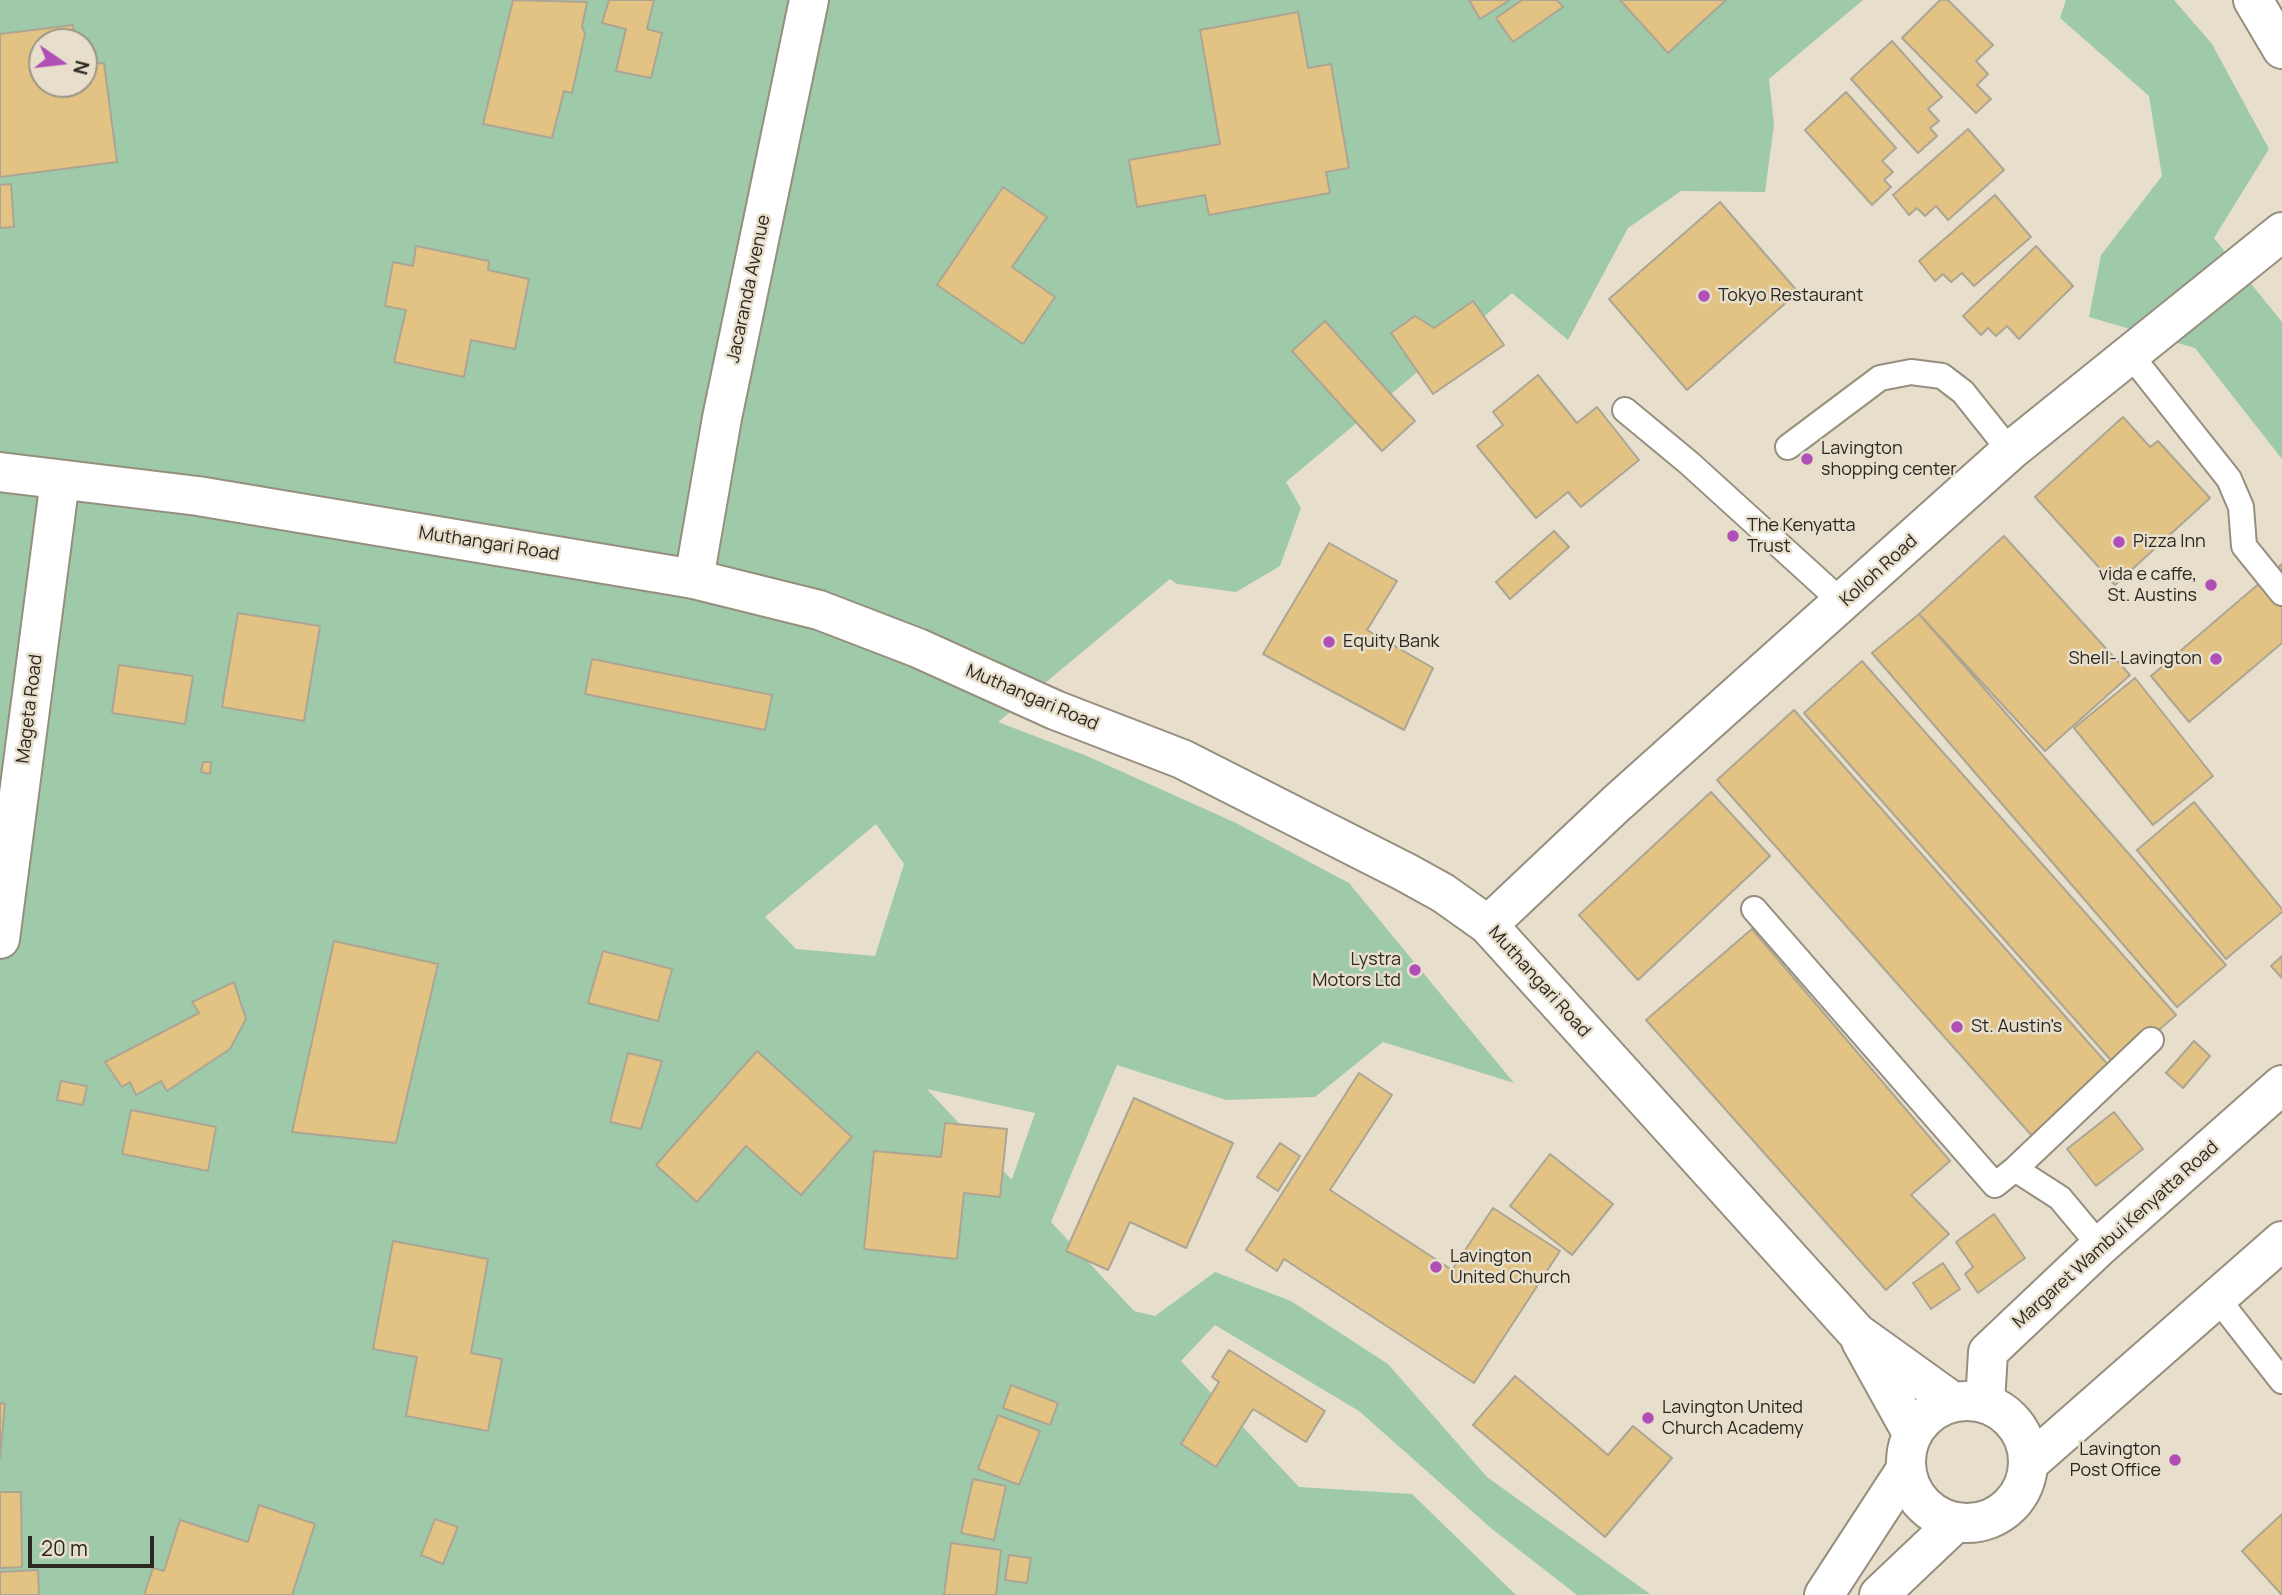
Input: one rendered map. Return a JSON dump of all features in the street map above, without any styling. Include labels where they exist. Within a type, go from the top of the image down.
[{"type":"street","name":"Jacaranda Avenue","points":[[694,579],[722,418],[810,0]]},
{"type":"street","points":[[2253,0],[2282,49]]},
{"type":"street","name":"Kolloh Road","points":[[1488,925],[1616,804],[2010,451],[2282,232]]},
{"type":"street","name":"Muthangari Road","points":[[0,471],[198,496],[694,579],[819,610],[918,648],[1055,710],[1182,758],[1405,872],[1443,893],[1488,925],[1857,1333],[1969,1402]]},
{"type":"street","name":"Mageta Road","points":[[0,939],[60,480]]},
{"type":"street","name":"Margaret Wambui Kenyatta Road","points":[[1969,1402],[1988,1352],[2100,1246],[2282,1084]]},
{"type":"street","points":[[2028,1464],[2282,1241]]},
{"type":"street","name":"Muthangari Road","points":[[1857,1333],[1909,1451]]},
{"type":"street","points":[[1824,1595],[1929,1413],[1969,1402],[1999,1409],[2021,1433],[2028,1464],[2020,1493],[2010,1505],[1985,1521],[1955,1523],[1937,1516],[1922,1504],[1910,1487],[1909,1451]]},
{"type":"street","points":[[1879,1595],[1955,1523]]},
{"type":"lane","points":[[2129,353],[2229,479],[2241,506],[2244,547],[2282,593]]},
{"type":"lane","points":[[1788,447],[1880,378],[1911,372],[1942,376],[1963,392],[2010,451]]},
{"type":"lane","points":[[1625,410],[1689,463],[1843,603]]},
{"type":"lane","points":[[1754,909],[1995,1185],[2151,1040]]},
{"type":"lane","points":[[2015,1169],[2060,1198],[2100,1246]]},
{"type":"lane","points":[[2217,1298],[2282,1381]]},
{"type":"green space","points":[[0,0],[1863,0],[1769,79],[1774,125],[1765,192],[1681,191],[1628,228],[1568,340],[1512,293],[1286,482],[1301,508],[1280,566],[1236,592],[1177,584],[1170,579],[998,722],[1087,756],[1236,823],[1349,883],[1514,1083],[1383,1042],[1315,1097],[1226,1100],[1117,1065],[1051,1222],[1134,1311],[1155,1316],[1215,1272],[1291,1301],[1388,1364],[1487,1477],[1650,1594],[1577,1595],[1492,1529],[1359,1411],[1215,1325],[1181,1361],[1299,1487],[1412,1494],[1516,1595],[0,1595]],"holes":[[[876,824],[904,864],[875,956],[796,949],[765,917]],[[927,1089],[1035,1113],[1012,1179],[1011,1179]]]},
{"type":"green space","points":[[2066,0],[2174,0],[2212,44],[2269,149],[2214,238],[2282,322],[2282,459],[2195,348],[2089,317],[2101,255],[2162,176],[2149,96],[2060,18]]},
{"type":"building","points":[[513,0],[587,2],[582,27],[585,34],[572,93],[564,91],[552,138],[483,124]]},
{"type":"building","points":[[609,0],[654,0],[647,29],[662,33],[651,78],[616,71],[626,29],[602,23]]},
{"type":"building","points":[[1469,0],[1510,0],[1480,19]]},
{"type":"building","points":[[1522,0],[1557,0],[1563,7],[1513,42],[1496,18]]},
{"type":"building","points":[[1620,0],[1726,0],[1668,53]]},
{"type":"building","points":[[1940,0],[1948,0],[1993,45],[1976,61],[1988,74],[1977,85],[1991,99],[1976,113],[1902,38]]},
{"type":"building","points":[[1298,12],[1308,68],[1331,64],[1349,168],[1326,172],[1330,193],[1209,215],[1205,195],[1137,207],[1129,160],[1220,144],[1200,30]]},
{"type":"building","points":[[73,25],[73,28],[49,28]]},
{"type":"building","points":[[28,31],[28,98],[98,98],[98,64],[104,63],[117,162],[0,177],[0,34]]},
{"type":"building","points":[[1892,41],[1942,97],[1928,109],[1939,121],[1930,128],[1937,136],[1918,153],[1851,79]]},
{"type":"building","points":[[1846,92],[1896,148],[1882,161],[1893,172],[1884,180],[1891,187],[1872,205],[1805,130]]},
{"type":"building","points":[[1968,129],[2004,170],[1948,220],[1936,206],[1925,216],[1917,208],[1909,215],[1893,195]]},
{"type":"building","points":[[11,184],[14,227],[0,228],[0,185]]},
{"type":"building","points":[[1003,187],[1047,217],[1012,267],[1055,297],[1023,344],[937,285]]},
{"type":"building","points":[[1995,195],[2031,237],[1974,286],[1962,273],[1951,282],[1943,274],[1935,281],[1919,261]]},
{"type":"building","name":"Tokyo Restaurant","points":[[1720,202],[1798,292],[1687,390],[1609,299]]},
{"type":"building","points":[[416,246],[489,261],[488,270],[529,279],[515,349],[471,340],[464,377],[394,362],[406,310],[385,306],[393,262],[413,266]]},
{"type":"building","points":[[2036,246],[2073,286],[2019,339],[2007,326],[1996,336],[1988,328],[1981,335],[1963,316]]},
{"type":"building","points":[[1473,301],[1504,345],[1433,394],[1391,333],[1415,316],[1434,328]]},
{"type":"building","points":[[1325,321],[1415,421],[1382,451],[1292,351]]},
{"type":"building","points":[[1538,375],[1577,423],[1597,407],[1639,460],[1581,507],[1568,492],[1536,518],[1477,446],[1503,425],[1493,412]]},
{"type":"building","name":"Pizza Inn","points":[[2123,417],[2150,447],[2158,441],[2210,498],[2115,585],[2035,497]]},
{"type":"building","points":[[1554,531],[1569,547],[1510,599],[1496,582]]},
{"type":"building","points":[[2004,536],[2130,675],[2045,751],[1919,614]]},
{"type":"building","name":"Equity Bank","points":[[1329,543],[1397,581],[1367,630],[1433,668],[1404,730],[1263,654]]},
{"type":"building","name":"Shell- Lavington","points":[[2282,564],[2282,643],[2189,722],[2151,676]]},
{"type":"building","points":[[238,613],[320,626],[304,721],[222,707]]},
{"type":"building","points":[[1919,614],[2226,965],[2177,1007],[1872,653]]},
{"type":"building","points":[[592,659],[772,695],[765,730],[585,694]]},
{"type":"building","points":[[1862,661],[2176,1015],[2117,1067],[1804,713]]},
{"type":"building","points":[[119,665],[193,676],[185,724],[112,713]]},
{"type":"building","points":[[2135,678],[2213,776],[2153,825],[2074,728]]},
{"type":"building","points":[[1794,710],[2110,1067],[2033,1137],[1717,780]]},
{"type":"building","points":[[203,762],[211,762],[210,774],[201,772]]},
{"type":"building","points":[[1711,792],[1770,856],[1638,980],[1579,915]]},
{"type":"building","points":[[2194,802],[2282,909],[2282,912],[2226,959],[2137,850]]},
{"type":"building","points":[[1752,929],[1950,1161],[1911,1195],[1949,1234],[1886,1290],[1646,1020]]},
{"type":"building","points":[[334,941],[438,964],[396,1143],[292,1132]]},
{"type":"building","points":[[603,951],[672,969],[658,1021],[588,1003]]},
{"type":"building","points":[[2282,956],[2282,978],[2271,966]]},
{"type":"building","points":[[234,982],[246,1019],[230,1049],[167,1091],[161,1081],[136,1095],[130,1082],[122,1087],[105,1062],[199,1013],[192,1002]]},
{"type":"building","points":[[2194,1041],[2210,1056],[2183,1088],[2166,1073]]},
{"type":"building","points":[[757,1051],[852,1137],[801,1195],[746,1146],[697,1202],[656,1165]]},
{"type":"building","points":[[628,1053],[662,1061],[641,1129],[610,1122]]},
{"type":"building","points":[[1359,1073],[1392,1095],[1330,1190],[1452,1270],[1493,1208],[1560,1251],[1474,1383],[1284,1259],[1277,1271],[1246,1250]]},
{"type":"building","points":[[61,1081],[87,1086],[83,1105],[57,1100]]},
{"type":"building","points":[[1134,1098],[1233,1143],[1186,1248],[1130,1222],[1108,1270],[1066,1251]]},
{"type":"building","points":[[131,1110],[216,1127],[208,1171],[122,1154]]},
{"type":"building","points":[[2114,1112],[2143,1149],[2096,1186],[2067,1149]]},
{"type":"building","points":[[945,1123],[1007,1129],[1000,1197],[964,1193],[957,1259],[864,1249],[874,1151],[941,1157]]},
{"type":"building","points":[[1280,1143],[1300,1156],[1278,1191],[1257,1177]]},
{"type":"building","points":[[1550,1154],[1613,1204],[1572,1255],[1510,1206]]},
{"type":"building","points":[[1994,1214],[2025,1258],[1978,1293],[1965,1274],[1973,1267],[1956,1242]]},
{"type":"building","points":[[393,1241],[488,1259],[471,1353],[502,1359],[488,1431],[406,1416],[417,1357],[373,1349]]},
{"type":"building","points":[[1943,1263],[1960,1289],[1931,1309],[1913,1283]]},
{"type":"building","points":[[1229,1350],[1325,1411],[1306,1442],[1253,1409],[1216,1467],[1181,1444],[1219,1382],[1212,1377]]},
{"type":"building","points":[[1515,1376],[1608,1455],[1633,1426],[1672,1458],[1605,1537],[1473,1425]]},
{"type":"building","points":[[1011,1385],[1058,1403],[1050,1425],[1003,1408]]},
{"type":"building","points":[[0,1403],[5,1404],[0,1458]]},
{"type":"building","points":[[998,1415],[1040,1431],[1019,1485],[978,1469]]},
{"type":"building","points":[[973,1479],[1006,1486],[994,1540],[961,1533]]},
{"type":"building","points":[[0,1492],[21,1492],[22,1567],[0,1568]]},
{"type":"building","points":[[259,1505],[315,1524],[292,1595],[144,1595],[153,1568],[164,1571],[180,1520],[248,1542]]},
{"type":"building","points":[[2282,1514],[2282,1595],[2242,1551]]},
{"type":"building","points":[[435,1519],[458,1527],[443,1564],[421,1555]]},
{"type":"building","points":[[951,1543],[1001,1550],[996,1595],[944,1595]]},
{"type":"building","points":[[1009,1555],[1031,1558],[1027,1583],[1005,1580]]},
{"type":"building","points":[[38,1570],[39,1595],[0,1595],[0,1572]]},
{"type":"place","name":"Tokyo Restaurant","points":[[1704,296]]},
{"type":"place","name":"Lavington shopping center","points":[[1807,459]]},
{"type":"place","name":"The Kenyatta Trust","points":[[1733,536]]},
{"type":"place","name":"Pizza Inn","points":[[2119,542]]},
{"type":"place","name":"vida e caffe, St. Austins","points":[[2211,585]]},
{"type":"place","name":"Equity Bank","points":[[1329,642]]},
{"type":"place","name":"Shell- Lavington","points":[[2216,659]]},
{"type":"place","name":"Lystra Motors Ltd","points":[[1415,970]]},
{"type":"place","name":"St. Austin's","points":[[1957,1027]]},
{"type":"place","name":"Lavington United Church","points":[[1436,1267]]},
{"type":"place","name":"Lavington United Church Academy","points":[[1648,1418]]},
{"type":"place","name":"Lavington Post Office","points":[[2175,1460]]}]
